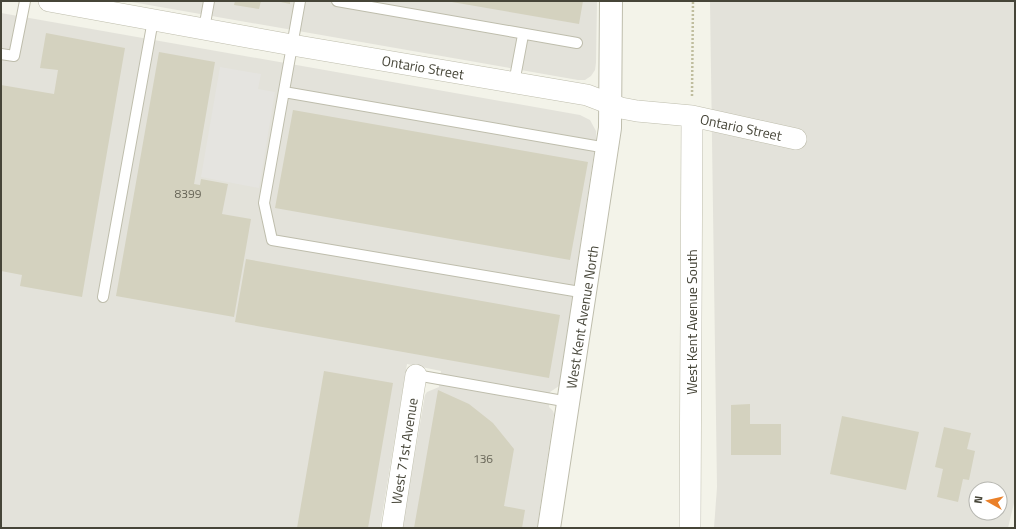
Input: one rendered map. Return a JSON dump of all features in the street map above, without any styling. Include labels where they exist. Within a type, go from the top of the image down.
[{"type":"street","name":"Ontario Street","points":[[49,1],[95,5],[153,20],[587,95],[621,108],[692,116],[796,138]]},
{"type":"street","name":"West Kent Avenue North","points":[[549,528],[610,128],[611,1]]},
{"type":"street","name":"West Kent Avenue South","points":[[690,528],[692,116]]},
{"type":"street","name":"West 71st Avenue","points":[[392,528],[416,375]]},
{"type":"lane","points":[[1,54],[14,56],[25,1]]},
{"type":"lane","points":[[204,29],[209,1]]},
{"type":"lane","points":[[300,1],[264,203],[272,240],[586,293]]},
{"type":"lane","points":[[337,1],[522,35],[577,43]]},
{"type":"lane","points":[[103,297],[153,20]]},
{"type":"lane","points":[[514,83],[522,35]]},
{"type":"lane","points":[[284,92],[607,148]]},
{"type":"lane","points":[[416,375],[569,402]]},
{"type":"path","points":[[692,116],[693,1]]},
{"type":"shaded area","points":[[126,1],[597,1],[596,63],[595,70],[591,76],[585,80],[578,80]]},
{"type":"shaded area","points":[[710,1],[1015,1],[1015,499],[1008,528],[714,528],[717,487]]},
{"type":"shaded area","points":[[1,13],[580,115],[590,120],[596,131],[596,140],[559,386],[550,392],[549,407],[554,414],[537,528],[402,528],[425,395],[427,392],[439,387],[441,371],[407,364],[380,528],[1,528]]},
{"type":"shaded area","points":[[220,67],[261,74],[258,89],[275,92],[259,188],[201,177]]},
{"type":"building","points":[[235,1],[261,1],[259,9],[234,5]]},
{"type":"building","points":[[276,1],[290,1],[290,4]]},
{"type":"building","points":[[446,1],[583,1],[579,24]]},
{"type":"building","points":[[46,33],[125,48],[82,297],[20,286],[22,275],[1,271],[1,85],[54,94],[58,70],[40,68]]},
{"type":"building","points":[[159,52],[215,62],[194,184],[200,185],[201,179],[228,184],[222,214],[251,219],[234,317],[116,296]]},
{"type":"building","points":[[293,110],[588,162],[570,260],[275,208]]},
{"type":"building","points":[[246,259],[560,315],[549,378],[235,322]]},
{"type":"building","points":[[324,371],[393,383],[368,528],[297,528]]},
{"type":"building","points":[[438,390],[469,404],[493,423],[514,449],[504,506],[525,510],[522,528],[414,528]]},
{"type":"building","points":[[750,404],[750,424],[781,424],[781,455],[731,455],[731,405]]},
{"type":"building","points":[[842,416],[919,432],[906,490],[830,474]]},
{"type":"building","points":[[944,427],[971,433],[967,449],[975,451],[969,480],[963,479],[958,502],[937,497],[943,469],[935,467]]}]
